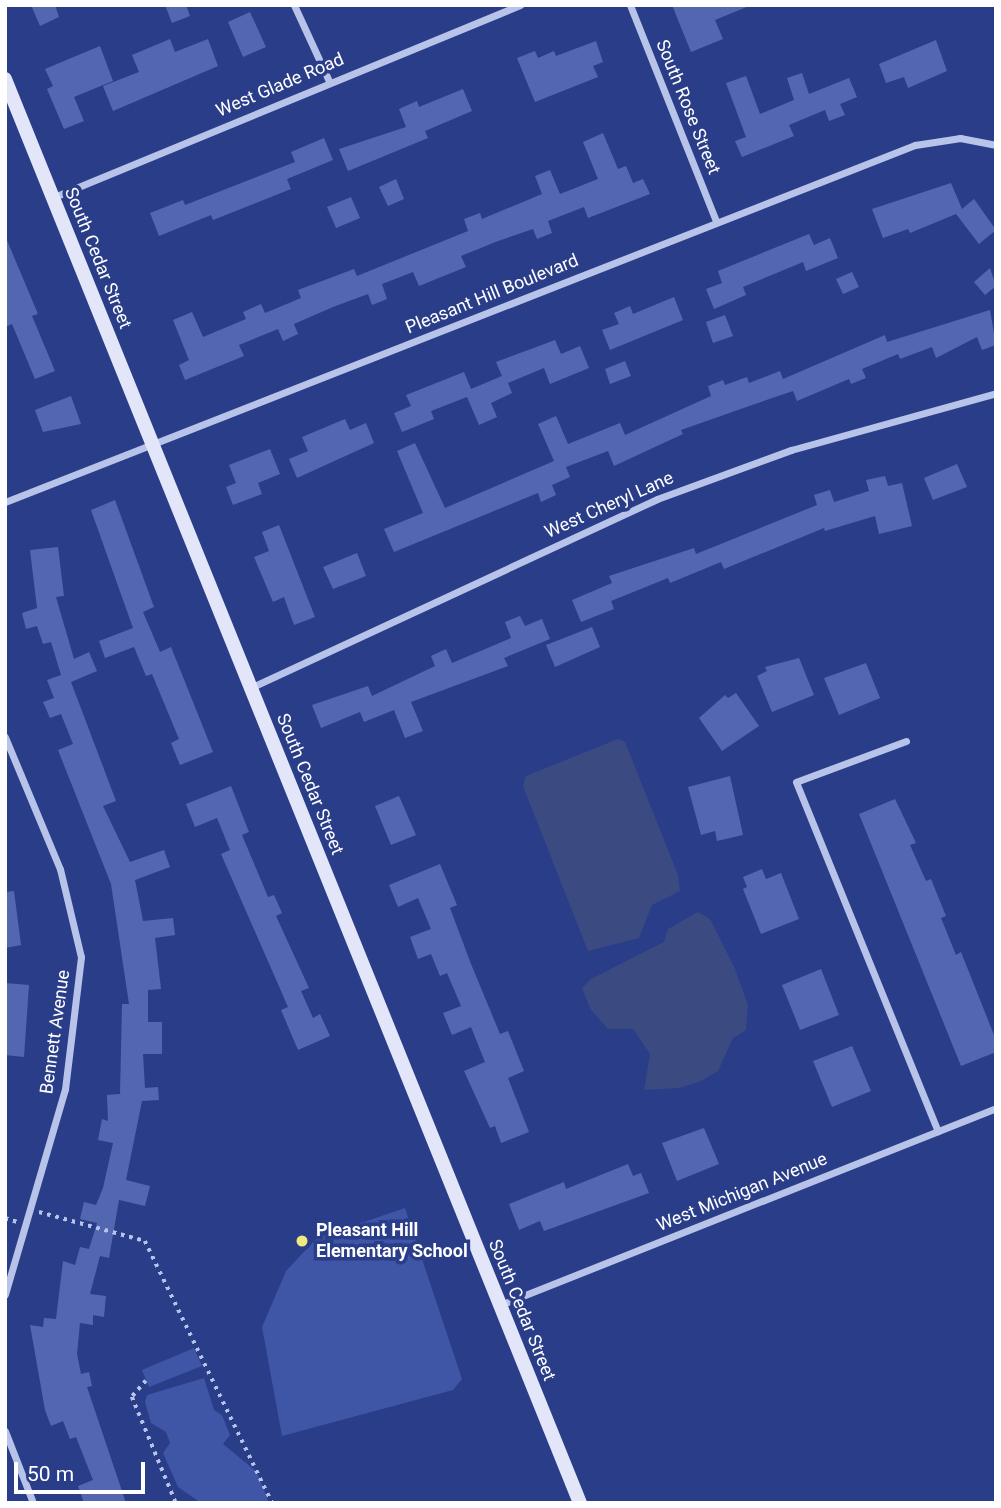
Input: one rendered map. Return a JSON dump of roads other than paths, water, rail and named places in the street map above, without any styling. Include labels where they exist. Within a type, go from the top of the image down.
[{"type":"street","points":[[294,5],[329,81]]},
{"type":"street","name":"West Glade Road","points":[[54,197],[329,81],[520,5]]},
{"type":"street","name":"South Rose Street","points":[[630,5],[716,220]]},
{"type":"street","name":"South Cedar Street","points":[[5,79],[580,1503]]},
{"type":"street","name":"Pleasant Hill Boulevard","points":[[5,502],[153,448],[716,220],[915,145],[960,138],[996,145]]},
{"type":"street","name":"West Cheryl Lane","points":[[250,688],[657,499],[791,450],[996,393]]},
{"type":"street","name":"Bennett Avenue","points":[[5,737],[60,869],[81,957],[65,1089],[5,1294]]},
{"type":"street","points":[[906,741],[796,782],[938,1131]]},
{"type":"street","name":"West Michigan Avenue","points":[[500,1305],[996,1108]]},
{"type":"street","points":[[5,1431],[33,1503]]},
{"type":"place","name":"Pleasant Hill Elementary School","points":[[302,1241]]}]
